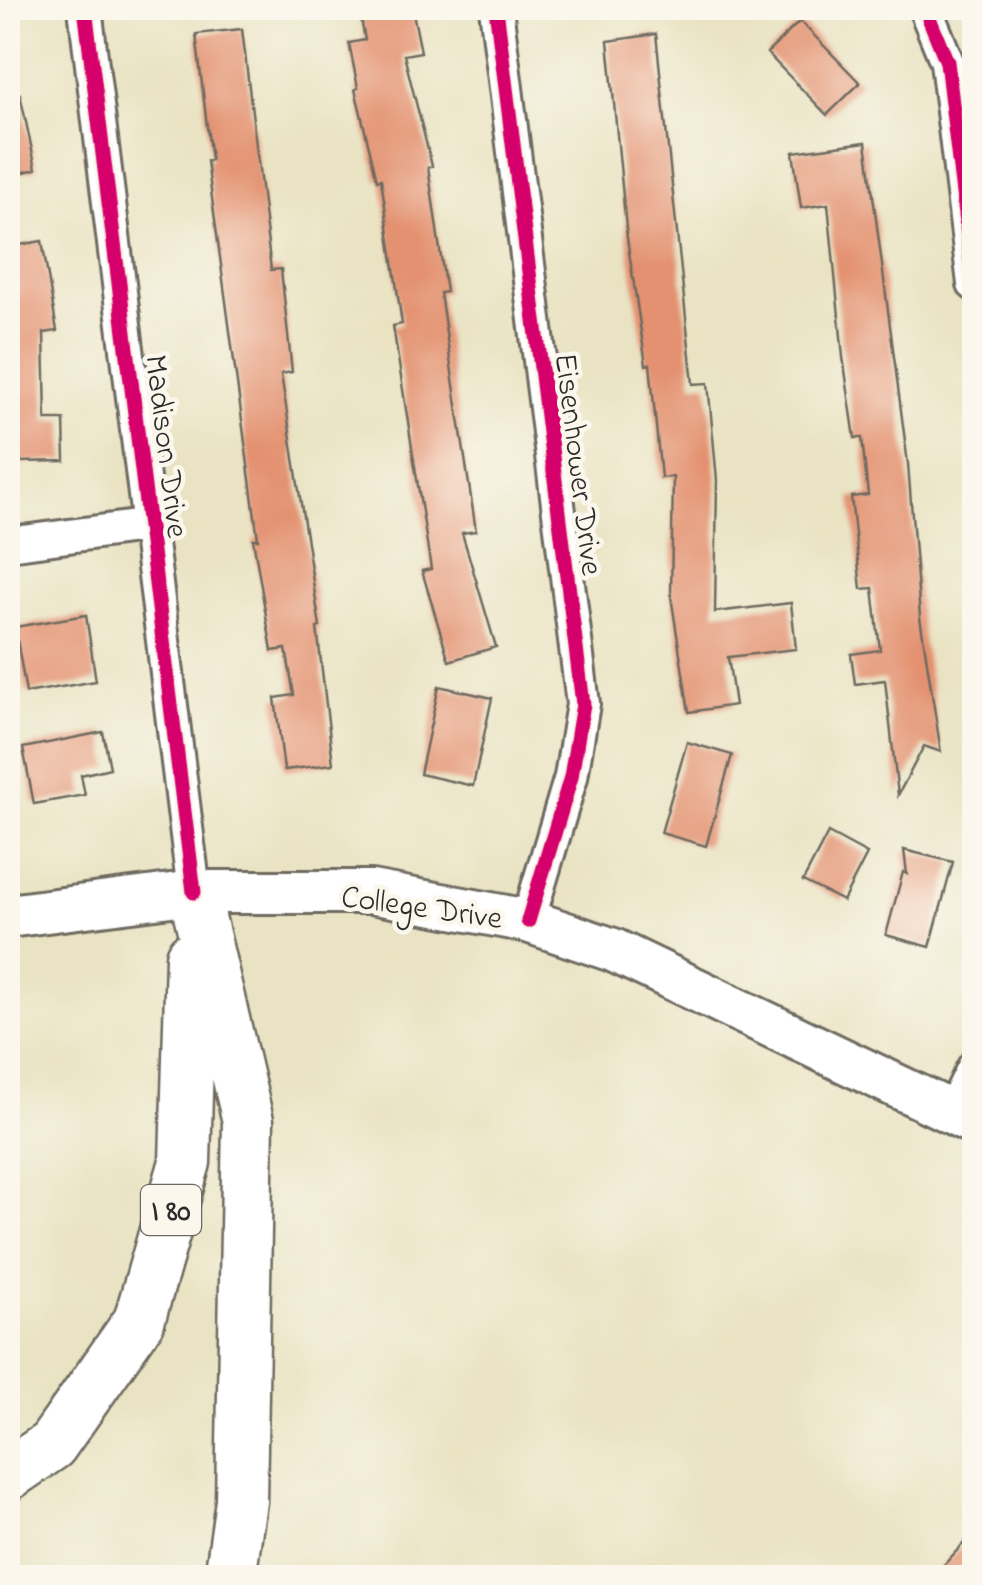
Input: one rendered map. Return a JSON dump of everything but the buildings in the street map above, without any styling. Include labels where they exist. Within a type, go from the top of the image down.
[{"type":"highway","name":"I 80","points":[[8,1474],[52,1445],[139,1320],[184,1162],[194,892]]},
{"type":"highway","points":[[194,892],[248,1120],[241,1501],[230,1578]]},
{"type":"main road","name":"College Drive","points":[[8,916],[194,892],[372,892],[528,921],[613,950],[963,1118]]},
{"type":"street","name":"Madison Drive","points":[[84,8],[194,892]]},
{"type":"street","name":"Eisenhower Drive","points":[[496,8],[582,704],[571,777],[528,921]]},
{"type":"street","points":[[925,8],[948,62],[974,284]]},
{"type":"street","points":[[8,544],[150,525]]},
{"type":"street","points":[[963,1118],[974,1067]]},
{"type":"cycle path","points":[[85,8],[194,892]]},
{"type":"cycle path","points":[[496,8],[583,704],[571,777],[528,921]]},
{"type":"cycle path","points":[[925,8],[947,62],[974,284]]}]
